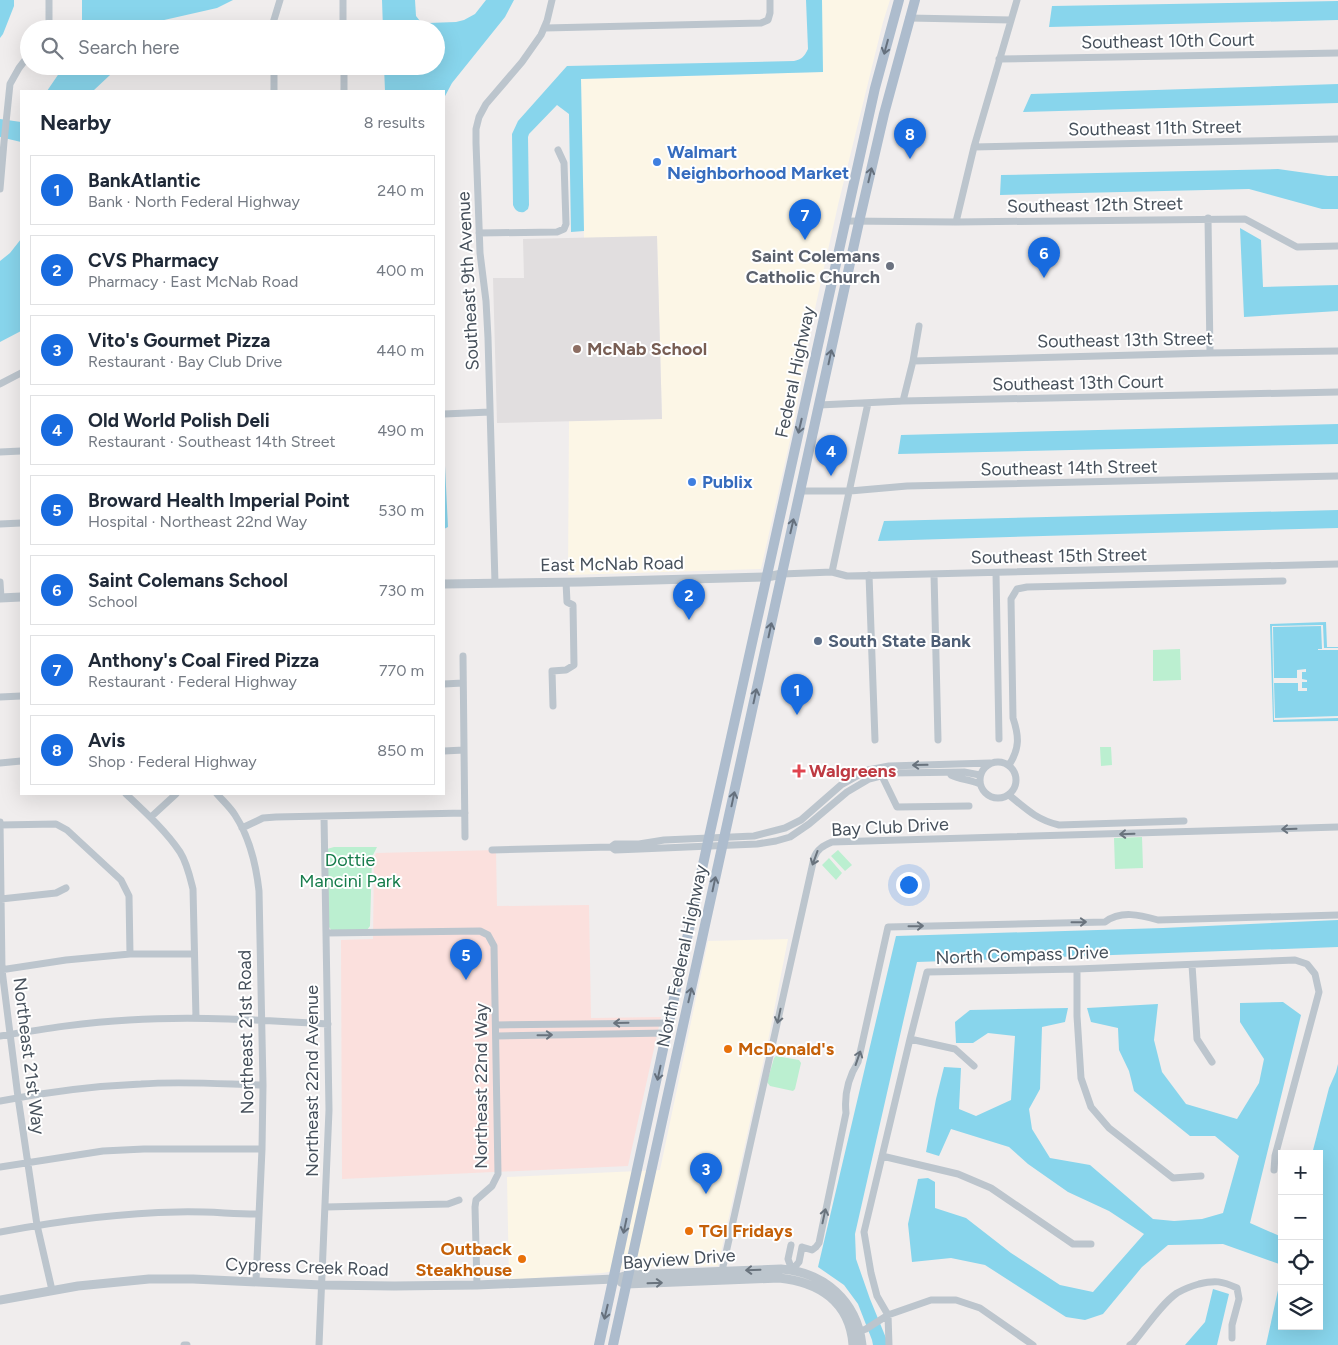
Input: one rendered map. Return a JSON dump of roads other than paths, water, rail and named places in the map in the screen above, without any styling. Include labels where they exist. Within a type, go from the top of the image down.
[{"type":"main road","points":[[899,0],[902,10],[909,18]]},
{"type":"main road","name":"Federal Highway","points":[[767,577],[870,110],[899,0]]},
{"type":"main road","name":"Federal Highway","points":[[782,574],[884,114],[915,0]]},
{"type":"main road","points":[[892,25],[898,35],[901,48]]},
{"type":"main road","points":[[811,378],[819,405]]},
{"type":"main road","points":[[806,399],[811,410],[814,426]]},
{"type":"main road","name":"North Federal Highway","points":[[614,1345],[782,574]]},
{"type":"main road","name":"North Federal Highway","points":[[599,1345],[767,577]]},
{"type":"main road","points":[[740,703],[743,718],[749,726]]},
{"type":"main road","points":[[734,726],[741,736],[743,750]]},
{"type":"main road","points":[[670,1023],[682,1030]]},
{"type":"main road","points":[[670,1023],[676,1032],[679,1045]]},
{"type":"main road","points":[[645,1136],[648,1149],[655,1154]]},
{"type":"street","points":[[49,0],[49,20]]},
{"type":"street","points":[[275,20],[280,0]]},
{"type":"street","points":[[343,0],[343,20]]},
{"type":"street","name":"Southeast 9th Avenue","points":[[495,583],[486,300],[480,253],[476,129],[479,117],[486,104],[532,49],[545,28],[552,0]]},
{"type":"street","points":[[545,28],[761,23],[768,20],[770,0]]},
{"type":"street","points":[[956,222],[974,147],[1017,0]]},
{"type":"street","points":[[909,18],[1011,20]]},
{"type":"street","name":"Southeast 10th Court","points":[[1000,59],[1338,53]]},
{"type":"street","points":[[0,189],[10,84],[20,67]]},
{"type":"street","points":[[274,75],[274,90]]},
{"type":"street","points":[[344,75],[344,90]]},
{"type":"street","name":"Southeast 11th Street","points":[[974,147],[1338,138]]},
{"type":"street","points":[[479,233],[557,232],[564,229],[566,224],[564,163],[558,150]]},
{"type":"street","points":[[1208,218],[1210,353]]},
{"type":"street","name":"Southeast 12th Street","points":[[845,221],[956,222],[1245,219],[1297,248],[1338,246]]},
{"type":"street","points":[[903,401],[919,326]]},
{"type":"street","name":"Southeast 13th Street","points":[[913,361],[1338,351]]},
{"type":"street","points":[[0,384],[20,376]]},
{"type":"street","name":"Southeast 13th Court","points":[[819,405],[903,401],[1338,392]]},
{"type":"street","points":[[832,572],[868,403]]},
{"type":"street","points":[[445,414],[490,412]]},
{"type":"street","points":[[0,452],[20,451]]},
{"type":"street","name":"Southeast 14th Street","points":[[800,491],[850,491],[907,486],[1338,476]]},
{"type":"street","points":[[0,524],[20,523]]},
{"type":"street","name":"Southeast 15th Street","points":[[782,574],[832,572],[846,576],[1338,564]]},
{"type":"street","points":[[996,573],[999,739]]},
{"type":"street","name":"East McNab Road","points":[[445,584],[767,577],[782,574]]},
{"type":"street","points":[[934,574],[938,740]]},
{"type":"street","points":[[869,575],[875,740]]},
{"type":"street","points":[[1009,765],[1015,755],[1018,740],[1013,718],[1011,599],[1018,589],[1028,587],[1284,581]]},
{"type":"street","points":[[0,582],[0,598],[20,597]]},
{"type":"street","points":[[553,706],[552,671],[566,670],[574,665],[573,605],[567,602],[566,582]]},
{"type":"street","points":[[463,656],[466,837]]},
{"type":"street","points":[[445,684],[463,683]]},
{"type":"street","points":[[0,697],[20,696]]},
{"type":"street","points":[[445,751],[464,750]]},
{"type":"street","points":[[0,763],[20,761]]},
{"type":"street","points":[[723,842],[785,828],[801,820],[841,785],[868,770],[878,767],[990,764],[1001,762],[1009,765],[1015,772],[1016,780],[1014,788],[1002,798],[993,798],[986,794],[980,780],[984,768],[990,764]]},
{"type":"street","points":[[960,764],[961,772]]},
{"type":"street","points":[[878,767],[897,807],[969,806]]},
{"type":"street","points":[[492,850],[610,848],[615,844],[709,842],[757,844],[790,837],[809,824],[847,792],[869,779],[882,775],[892,773],[961,772],[980,780]]},
{"type":"street","points":[[942,773],[968,776],[980,780]]},
{"type":"street","points":[[1009,794],[1035,816],[1045,822],[1059,825],[1184,821]]},
{"type":"street","points":[[127,795],[181,853],[188,870],[193,890],[196,1018]]},
{"type":"street","points":[[150,818],[175,795]]},
{"type":"street","name":"Northeast 21st Road","points":[[218,795],[235,815],[249,843],[256,866],[259,891],[263,1085],[256,1281]]},
{"type":"street","points":[[242,828],[264,818],[465,812]]},
{"type":"street","name":"Northeast 22nd Avenue","points":[[319,1345],[329,1110],[324,816]]},
{"type":"street","points":[[0,824],[56,824],[67,830],[121,880],[129,896],[130,954]]},
{"type":"street","name":"Northeast 21st Way","points":[[0,824],[1,970],[37,1225],[52,1290]]},
{"type":"street","name":"Bay Club Drive","points":[[722,1272],[814,858],[816,852],[823,846],[832,842],[1338,827]]},
{"type":"street","points":[[1,899],[56,893],[66,888]]},
{"type":"street","points":[[790,1275],[799,1262],[802,1248],[812,1250],[819,1243],[846,1113],[845,1100],[848,1082],[858,1062],[888,927],[1104,922],[1111,917],[1120,915],[1140,915],[1158,920],[1338,915]]},
{"type":"street","name":"Northeast 22nd Way","points":[[326,933],[480,931],[488,935],[494,946],[498,1174],[492,1186],[476,1200],[477,1285]]},
{"type":"street","points":[[1,970],[66,960],[130,954],[194,954]]},
{"type":"street","name":"North Compass Drive","points":[[888,1315],[877,1296],[864,1232],[927,972],[1077,970],[1294,960],[1307,964],[1315,974],[1319,992],[1275,1156],[1274,1170]]},
{"type":"street","points":[[1192,965],[1197,1039],[1212,1062]]},
{"type":"street","points":[[1077,970],[1077,1016],[1081,1078],[1091,1107],[1109,1128],[1173,1178],[1201,1176]]},
{"type":"street","points":[[0,1036],[61,1026],[129,1020],[196,1018],[328,1024]]},
{"type":"street","points":[[496,1025],[670,1023]]},
{"type":"street","points":[[496,1036],[670,1023]]},
{"type":"street","points":[[910,1039],[955,1049],[974,1066]]},
{"type":"street","points":[[0,1101],[97,1087],[140,1084],[263,1085]]},
{"type":"street","points":[[0,1167],[111,1150],[262,1150]]},
{"type":"street","points":[[882,1156],[958,1174],[991,1188],[1073,1244],[1091,1244]]},
{"type":"street","points":[[326,1207],[448,1204],[459,1200]]},
{"type":"street","points":[[0,1232],[111,1215],[180,1212],[259,1214]]},
{"type":"street","points":[[790,1275],[788,1259],[791,1245]]},
{"type":"street","name":"Bayview Drive","points":[[627,1280],[781,1269],[820,1290],[837,1304],[859,1331],[862,1345]]},
{"type":"street","name":"Bayview Drive","points":[[614,1280],[778,1278],[790,1275]]},
{"type":"street","name":"Cypress Creek Road","points":[[0,1300],[52,1290],[148,1279],[394,1286],[614,1280]]},
{"type":"street","points":[[1133,1344],[1164,1305],[1177,1293],[1191,1286],[1208,1282],[1225,1282],[1236,1288],[1239,1299],[1232,1325],[1232,1338]]},
{"type":"street","points":[[859,1331],[888,1315],[931,1300],[956,1300],[980,1308],[1033,1345]]},
{"type":"street","points":[[888,1315],[889,1345]]},
{"type":"street","name":"Bayview Drive","points":[[854,1345],[859,1331]]},
{"type":"water","points":[[0,0],[14,0],[14,6],[0,38]]},
{"type":"water","points":[[82,0],[233,0],[217,8],[164,20],[82,20]]},
{"type":"water","points":[[382,0],[415,0],[416,16],[419,20],[383,20]]},
{"type":"water","points":[[486,0],[514,0],[505,17],[452,83],[445,96],[445,90],[385,90],[384,75],[445,75],[445,22],[464,20],[475,14]]},
{"type":"water","points":[[806,0],[822,0],[823,72],[581,79],[584,231],[571,232],[569,114],[557,105],[529,134],[529,205],[528,209],[524,212],[518,212],[515,208],[513,205],[512,134],[518,121],[567,66],[794,61],[802,57],[808,49]]},
{"type":"water","points":[[1338,1],[1338,20],[1049,27],[1052,6]]},
{"type":"water","points":[[58,75],[110,75],[94,90],[48,90]]},
{"type":"water","points":[[1338,84],[1338,103],[1023,112],[1031,94]]},
{"type":"water","points":[[0,119],[20,122],[20,142],[0,137]]},
{"type":"water","points":[[1278,169],[1338,176],[1338,209],[1322,209],[1249,189],[1000,195],[1001,175]]},
{"type":"water","points":[[1240,228],[1261,240],[1263,287],[1338,285],[1338,311],[1244,317]]},
{"type":"water","points":[[20,240],[20,332],[0,342],[0,261],[10,253]]},
{"type":"water","points":[[1338,424],[1338,444],[898,454],[901,435]]},
{"type":"water","points":[[445,466],[448,527],[445,528]]},
{"type":"water","points":[[1338,510],[1338,528],[878,541],[884,521]]},
{"type":"water","points":[[1326,622],[1327,647],[1338,647],[1338,721],[1273,722],[1270,624]]},
{"type":"water","points":[[1338,920],[1338,947],[917,962],[855,1234],[856,1259],[886,1338],[886,1345],[873,1345],[858,1304],[844,1285],[818,1267],[896,936],[1163,928]]},
{"type":"water","points":[[1283,1002],[1301,1015],[1250,1223],[1278,1235],[1278,1264],[1223,1244],[1168,1245],[1142,1267],[1103,1314],[1085,1320],[1066,1317],[985,1265],[951,1258],[912,1262],[908,1224],[918,1179],[928,1178],[935,1182],[935,1208],[966,1218],[1011,1253],[1060,1285],[1093,1292],[1144,1234],[1109,1211],[1068,1192],[1028,1164],[1009,1147],[951,1129],[939,1156],[926,1152],[944,1067],[961,1068],[959,1109],[976,1116],[1011,1100],[1015,1036],[988,1033],[973,1043],[956,1043],[955,1022],[970,1010],[1068,1008],[1065,1022],[1042,1027],[1040,1089],[1029,1109],[1032,1129],[1050,1158],[1090,1165],[1153,1219],[1174,1221],[1202,1219],[1223,1213],[1239,1156],[1215,1136],[1190,1136],[1134,1091],[1129,1071],[1119,1050],[1118,1028],[1091,1022],[1087,1008],[1158,1004],[1154,1040],[1162,1072],[1186,1104],[1237,1119],[1259,1083],[1264,1059],[1240,1022],[1240,1003]]},
{"type":"water","points":[[1338,1064],[1338,1345],[1266,1345],[1278,1290],[1278,1330],[1323,1330],[1323,1150],[1313,1150],[1329,1088]]},
{"type":"water","points":[[1213,1289],[1229,1294],[1217,1345],[1185,1345],[1205,1322]]},
{"type":"place","name":"Avis","points":[[910,159]]},
{"type":"place","name":"Walmart Neighborhood Market","points":[[657,162]]},
{"type":"place","name":"Anthony's Coal Fired Pizza","points":[[805,240]]},
{"type":"place","name":"Saint Colemans Catholic Church","points":[[890,266]]},
{"type":"place","name":"Saint Colemans School","points":[[1044,278]]},
{"type":"place","name":"McNab School","points":[[577,349]]},
{"type":"place","name":"Old World Polish Deli","points":[[831,476]]},
{"type":"place","name":"Publix","points":[[692,482]]},
{"type":"place","name":"CVS Pharmacy","points":[[689,620]]},
{"type":"place","name":"South State Bank","points":[[818,641]]},
{"type":"place","name":"BankAtlantic","points":[[797,715]]},
{"type":"place","name":"Walgreens","points":[[799,771]]},
{"type":"place","name":"Broward Health Imperial Point","points":[[466,980]]},
{"type":"place","name":"McDonald's","points":[[728,1049]]},
{"type":"place","name":"Vito's Gourmet Pizza","points":[[706,1194]]},
{"type":"place","name":"TGI Fridays","points":[[689,1231]]},
{"type":"place","name":"Outback Steakhouse","points":[[522,1259]]},
{"type":"park label","name":"Dottie Mancini Park","points":[[350,870]]}]
